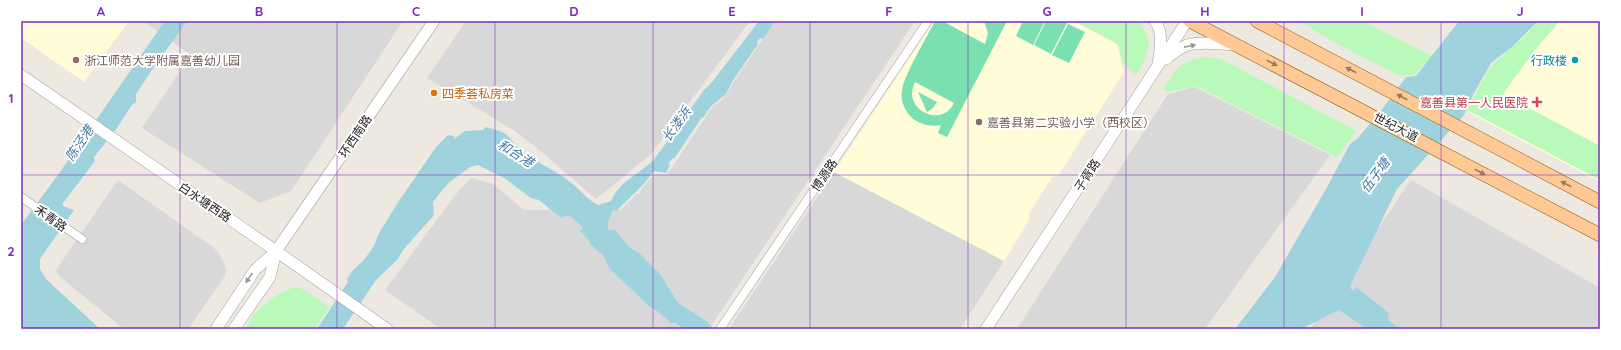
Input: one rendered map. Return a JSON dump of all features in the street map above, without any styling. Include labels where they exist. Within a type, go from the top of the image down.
[{"type":"main road","name":"世纪大道","points":[[1190,21],[1446,153],[1600,235]]},
{"type":"main road","points":[[1258,21],[1600,202]]},
{"type":"street","name":"环西南路","points":[[216,329],[255,270],[276,251],[434,21]]},
{"type":"street","name":"博源路","points":[[721,328],[928,21]]},
{"type":"street","points":[[1155,21],[1158,24],[1160,44],[1158,66]]},
{"type":"street","name":"子胥路","points":[[986,329],[1187,21]]},
{"type":"street","points":[[1264,21],[1281,33]]},
{"type":"street","points":[[1158,66],[1174,53],[1187,46],[1214,43],[1237,45]]},
{"type":"street","name":"白水塘西路","points":[[21,75],[387,329]]},
{"type":"street","name":"禾青路","points":[[21,197],[82,239]]},
{"type":"street","name":"环西南路","points":[[234,329],[270,277],[276,251]]},
{"type":"shaded area","name":"浙江师范大学附属嘉善幼儿园","points":[[21,21],[129,21],[84,82],[21,38]]},
{"type":"shaded area","points":[[143,21],[403,21],[291,191],[260,203],[142,128],[191,55]]},
{"type":"shaded area","points":[[466,21],[750,21],[651,154],[596,199],[515,131],[427,78]]},
{"type":"shaded area","points":[[775,21],[915,21],[709,329],[441,329],[385,290],[460,189],[472,178],[493,184],[524,210],[596,210],[614,207],[621,210],[636,194],[638,195],[646,183],[655,174],[667,175],[713,106],[723,99],[728,92]]},
{"type":"shaded area","name":"嘉善县第二实验小学（西校区）","points":[[934,21],[1073,21],[1117,44],[1124,72],[1058,176],[1052,177],[1029,214],[1030,219],[1004,261],[834,172]]},
{"type":"shaded area","name":"嘉善县第一人民医院","points":[[1543,21],[1600,21],[1600,182],[1468,112],[1480,91]]},
{"type":"shaded area","points":[[1195,87],[1330,155],[1205,329],[1017,329],[1168,94]]},
{"type":"shaded area","points":[[834,172],[1004,261],[960,329],[729,329]]},
{"type":"shaded area","points":[[118,180],[214,248],[224,263],[226,269],[225,276],[188,329],[124,329],[58,275],[56,270]]},
{"type":"shaded area","points":[[1411,180],[1600,288],[1600,329],[1310,329]]},
{"type":"green space","points":[[935,21],[947,21],[946,23],[985,44],[988,33],[984,21],[1007,21],[947,137],[938,133],[941,125],[926,125],[912,118],[902,102],[902,90],[907,75]],"holes":[[[915,82],[954,103],[948,111],[941,115],[925,113],[918,108],[914,101],[912,92]]]},
{"type":"green space","points":[[1023,21],[1045,21],[1033,45],[1016,36]]},
{"type":"green space","points":[[1046,21],[1063,21],[1067,23],[1051,54],[1034,45]]},
{"type":"green space","points":[[1075,21],[1138,21],[1144,28],[1147,35],[1148,48],[1144,61],[1136,75],[1123,63],[1118,44]]},
{"type":"green space","points":[[1299,21],[1363,21],[1432,56],[1414,75],[1398,75],[1330,40]]},
{"type":"green space","points":[[1538,21],[1560,21],[1534,51],[1503,94],[1600,146],[1600,180],[1467,110],[1490,67],[1526,35]]},
{"type":"green space","points":[[1068,24],[1085,32],[1069,63],[1052,55]]},
{"type":"green space","points":[[1205,57],[1221,59],[1357,131],[1337,157],[1196,86],[1167,92],[1163,89],[1184,63],[1196,58]]},
{"type":"green space","points":[[918,92],[937,102],[933,108],[927,112]]},
{"type":"green space","points":[[295,287],[301,288],[330,307],[314,329],[245,329],[254,315],[266,303],[279,294]]},
{"type":"water","points":[[165,21],[187,21],[136,94],[136,102],[132,105],[117,128],[94,157],[95,161],[63,203],[63,206],[74,210],[40,259],[40,269],[46,279],[100,329],[21,329],[21,225],[58,175]]},
{"type":"water","name":"和合港","points":[[759,21],[775,21],[763,39],[760,38],[757,42],[758,44],[732,82],[726,94],[711,106],[703,118],[702,117],[674,159],[673,158],[668,164],[670,165],[666,173],[654,171],[642,186],[616,211],[613,209],[608,222],[608,230],[615,230],[630,248],[639,253],[660,274],[678,303],[708,322],[713,329],[683,329],[676,323],[671,323],[649,306],[610,269],[603,255],[591,245],[580,231],[583,227],[569,215],[561,218],[539,200],[531,198],[504,178],[478,165],[470,167],[443,189],[433,202],[434,215],[403,250],[398,259],[376,280],[343,329],[317,329],[348,282],[347,279],[353,270],[364,260],[374,246],[379,233],[399,201],[436,147],[448,135],[454,136],[454,139],[465,131],[483,130],[486,127],[501,131],[506,134],[523,152],[565,178],[593,202],[598,205],[611,201],[615,193],[623,184],[653,161],[704,90],[713,81]]},
{"type":"water","name":"伍子塘","points":[[1459,21],[1538,21],[1512,47],[1491,63],[1474,93],[1464,115],[1397,189],[1353,280],[1350,288],[1354,291],[1356,287],[1389,313],[1388,320],[1400,329],[1367,329],[1339,310],[1301,329],[1235,329],[1275,277],[1350,144],[1357,139],[1380,112],[1406,77],[1416,76]]},
{"type":"place","name":"浙江师范大学附属嘉善幼儿园","points":[[76,60]]},
{"type":"place","name":"行政楼","points":[[1575,60]]},
{"type":"place","name":"四季荟私房菜","points":[[434,93]]},
{"type":"place","name":"嘉善县第一人民医院","points":[[1537,102]]},
{"type":"place","name":"嘉善县第二实验小学（西校区）","points":[[979,122]]},
{"type":"water label","name":"长溇浜","points":[[676,124]]},
{"type":"water label","name":"陈泾港","points":[[79,143]]}]
